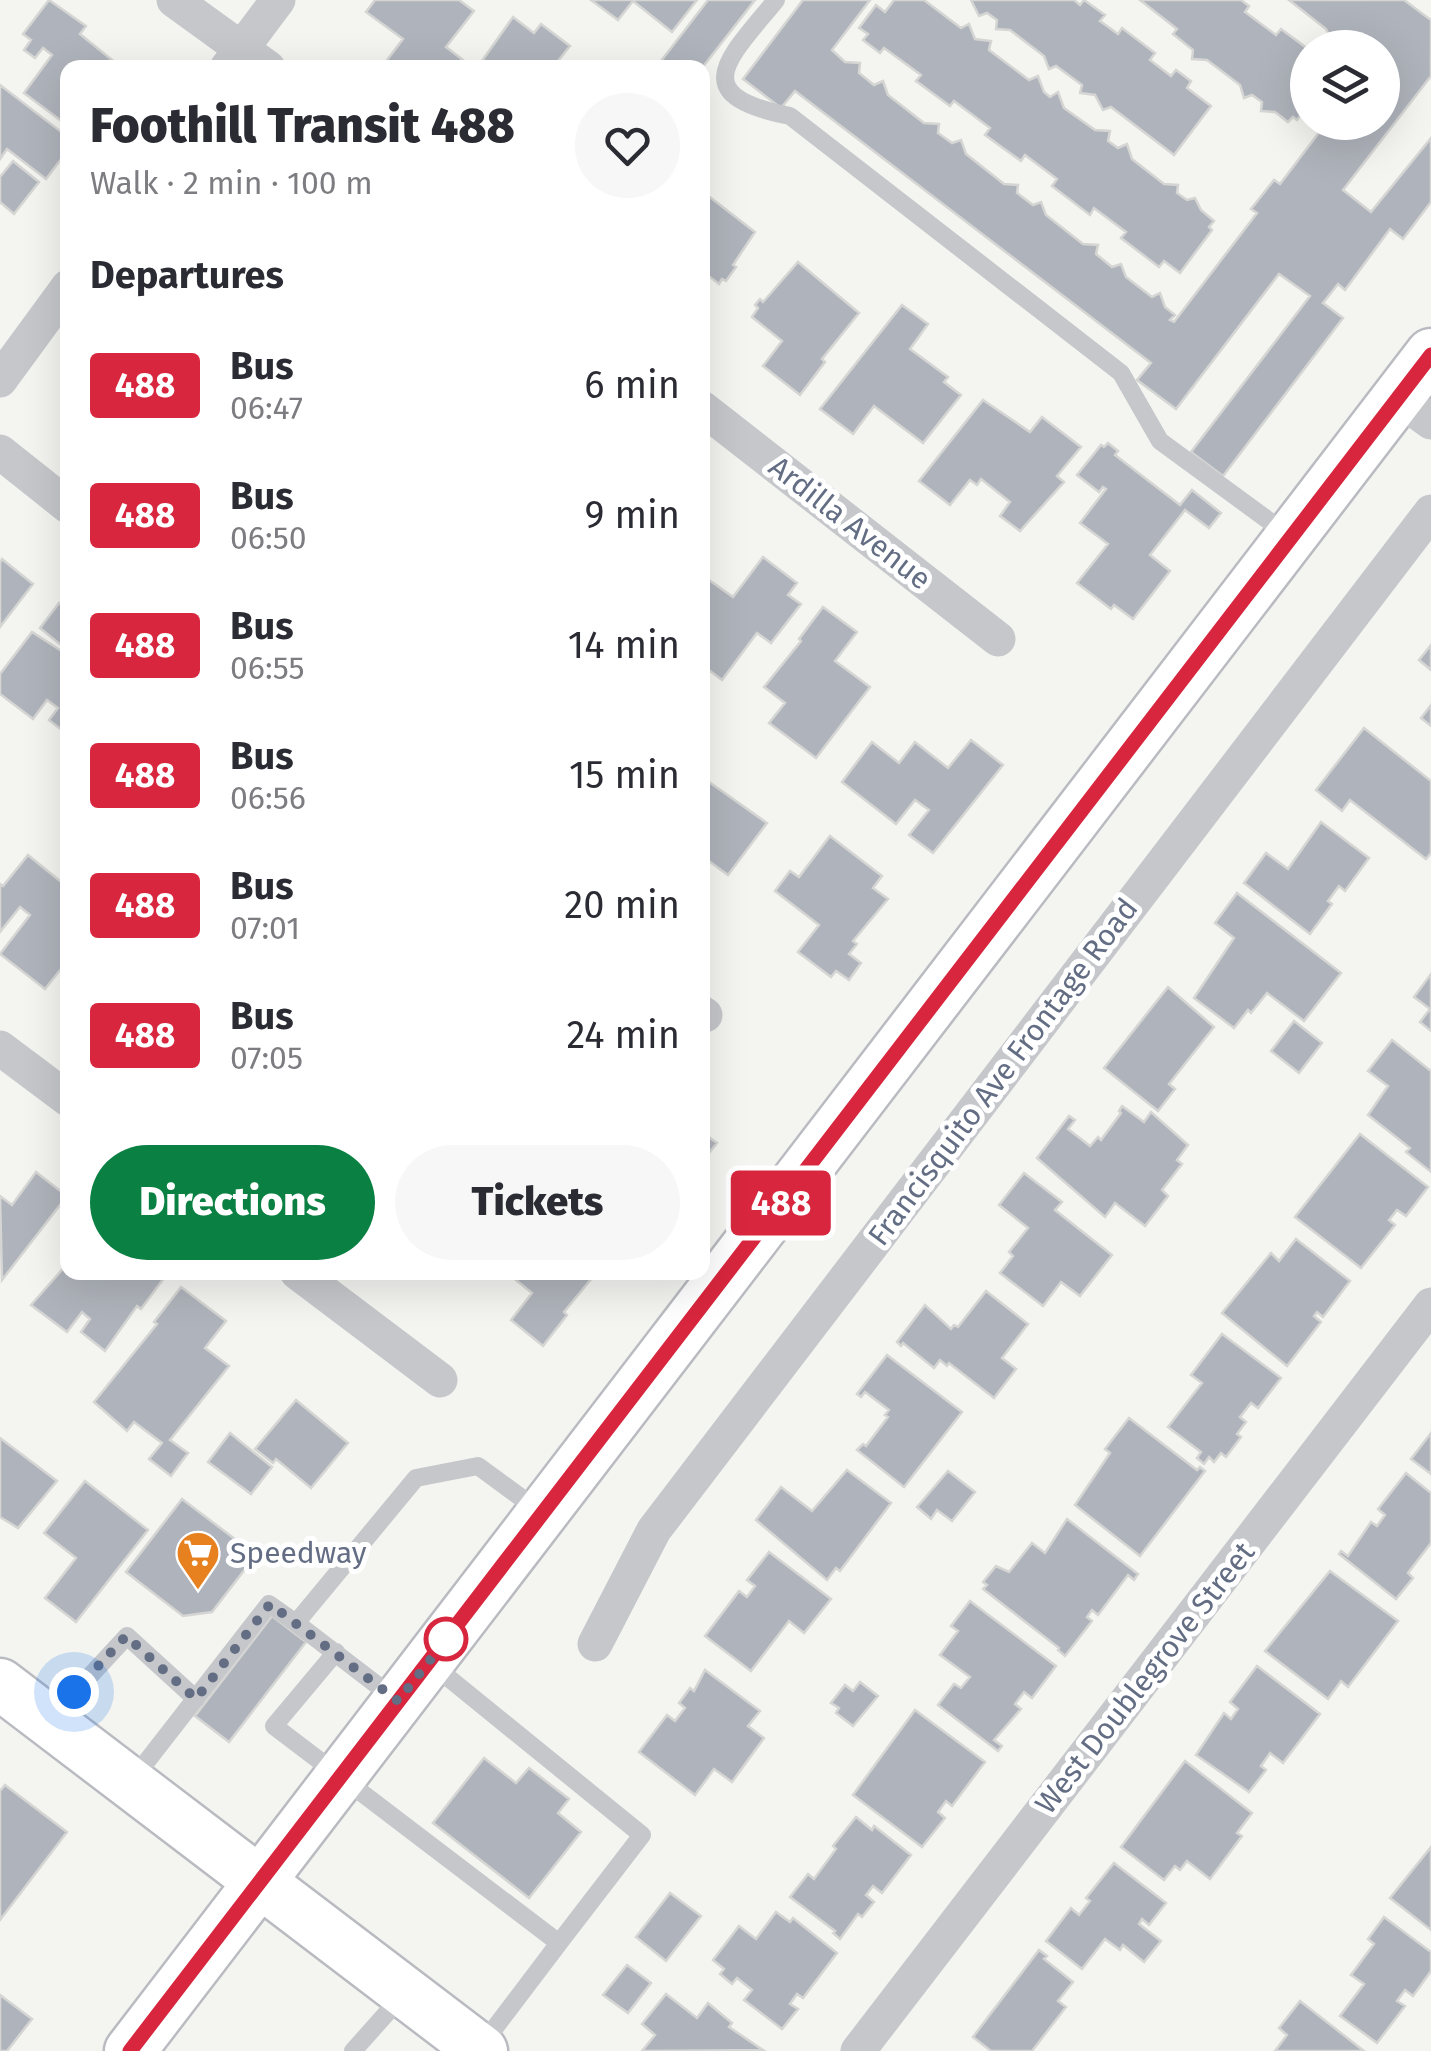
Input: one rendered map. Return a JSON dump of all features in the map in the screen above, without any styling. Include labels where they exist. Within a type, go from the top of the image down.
[{"type":"street","points":[[174,0],[244,60]]},
{"type":"street","points":[[246,60],[278,0]]},
{"type":"street","points":[[0,380],[60,298]]},
{"type":"street","points":[[130,2051],[1292,537],[1415,410],[1431,354]]},
{"type":"street","name":"Ardilla Avenue","points":[[710,414],[998,638]]},
{"type":"street","points":[[0,452],[60,500]]},
{"type":"street","name":"Francisquito Ave Frontage Road","points":[[595,1644],[654,1530],[1431,512]]},
{"type":"street","points":[[0,1048],[60,1093]]},
{"type":"street","points":[[309,1280],[440,1380]]},
{"type":"street","name":"West Doublegrove Street","points":[[858,2051],[1431,1305]]},
{"type":"street","points":[[2,1691],[48,1720],[480,2050]]},
{"type":"lane","points":[[776,0],[727,61],[727,90],[753,109],[790,116],[1121,373],[1160,441],[1292,537]]},
{"type":"lane","points":[[296,1622],[416,1478],[478,1466],[542,1513]]},
{"type":"lane","points":[[130,1782],[270,1604],[398,1701]]},
{"type":"lane","points":[[48,1720],[126,1636],[196,1699]]},
{"type":"lane","points":[[336,1652],[274,1726],[558,1943]]},
{"type":"lane","points":[[429,1662],[642,1834],[480,2050]]},
{"type":"lane","points":[[353,2051],[406,1992]]},
{"type":"building","points":[[49,0],[86,26],[80,34],[112,60],[60,60],[60,120],[24,93],[52,55],[43,48],[35,58],[24,50],[31,40],[23,34]]},
{"type":"building","points":[[375,0],[459,0],[474,11],[446,47],[463,60],[387,60],[403,39],[366,12]]},
{"type":"building","points":[[591,0],[697,0],[672,32],[633,1],[618,20]]},
{"type":"building","points":[[708,0],[755,0],[708,60],[662,60]]},
{"type":"building","points":[[803,0],[870,0],[832,50],[845,62],[860,63],[859,73],[874,85],[883,81],[888,95],[924,123],[939,124],[938,133],[952,143],[961,140],[966,154],[1004,184],[1018,185],[1017,193],[1033,205],[1041,202],[1046,215],[1083,244],[1098,245],[1096,254],[1112,267],[1121,264],[1126,277],[1152,297],[1160,293],[1165,307],[1175,315],[1170,320],[1174,322],[1257,213],[1251,209],[1274,180],[1280,184],[1313,140],[1382,140],[1343,190],[1371,212],[1431,138],[1431,202],[1403,239],[1390,229],[1345,290],[1338,284],[1323,303],[1343,318],[1223,476],[1191,452],[1310,296],[1279,274],[1176,409],[1137,380],[1151,363],[795,91],[781,108],[743,79]]},
{"type":"building","points":[[894,0],[924,0],[961,28],[969,24],[975,39],[991,41],[989,50],[1029,80],[1038,76],[1050,97],[1058,92],[1064,108],[1095,130],[1110,131],[1108,141],[1118,148],[1127,144],[1132,159],[1164,184],[1178,185],[1177,193],[1187,200],[1195,198],[1201,210],[1214,221],[1209,227],[1212,230],[1180,273],[1164,261],[1159,267],[1121,238],[1126,232],[1094,208],[1090,215],[1052,186],[1057,179],[1025,155],[1021,161],[985,135],[990,128],[954,101],[950,106],[916,81],[921,75],[884,48],[880,53],[863,40],[868,34],[859,28],[876,5],[885,12]]},
{"type":"building","points":[[971,0],[1074,0],[1080,5],[1084,0],[1105,15],[1100,21],[1118,34],[1122,28],[1155,53],[1150,60],[1171,76],[1176,70],[1191,81],[1187,88],[1211,106],[1174,155],[1111,107],[1103,110],[1095,95],[1080,93],[1082,85],[1056,66],[1049,69],[1044,56],[1010,30],[996,29],[997,20],[987,13],[979,16]]},
{"type":"building","points":[[1140,0],[1241,0],[1249,6],[1245,12],[1276,35],[1281,29],[1290,36],[1290,120],[1275,112],[1261,111],[1262,102],[1252,95],[1244,98],[1240,85],[1207,60],[1192,59],[1193,50],[1173,34],[1177,29]]},
{"type":"building","points":[[1289,0],[1404,0],[1431,20],[1431,76],[1400,116],[1400,30],[1326,30]]},
{"type":"building","points":[[513,17],[534,33],[541,24],[570,46],[559,60],[483,60]]},
{"type":"building","points":[[0,85],[60,131],[60,161],[46,179],[7,149],[0,159]]},
{"type":"building","points":[[13,161],[39,182],[14,214],[0,202],[0,177]]},
{"type":"building","points":[[710,197],[755,232],[733,265],[736,267],[719,284],[710,277]]},
{"type":"building","points":[[798,262],[859,313],[822,359],[825,362],[800,395],[763,366],[782,341],[752,317],[760,299],[763,302]]},
{"type":"building","points":[[902,305],[928,324],[910,349],[948,377],[944,382],[961,395],[923,443],[874,406],[853,434],[820,409]]},
{"type":"building","points":[[983,400],[1030,432],[1042,417],[1081,447],[1057,476],[1064,482],[1020,531],[1000,516],[1010,502],[981,479],[977,485],[970,480],[950,505],[919,481]]},
{"type":"building","points":[[1108,443],[1118,451],[1115,455],[1180,505],[1192,490],[1221,513],[1209,528],[1185,510],[1150,555],[1170,571],[1133,619],[1114,605],[1111,609],[1077,583],[1108,544],[1080,523],[1106,489],[1103,487],[1099,492],[1077,475],[1101,445]]},
{"type":"building","points":[[763,557],[797,583],[788,595],[801,604],[771,643],[757,633],[722,680],[710,671],[710,581],[733,597]]},
{"type":"building","points":[[2,559],[33,584],[0,627],[0,563]]},
{"type":"building","points":[[59,603],[60,604],[60,644],[40,628]]},
{"type":"building","points":[[823,607],[857,632],[835,661],[870,687],[816,758],[769,723],[785,703],[764,687]]},
{"type":"building","points":[[32,632],[60,650],[60,729],[49,720],[58,708],[47,700],[33,719],[0,694],[0,674]]},
{"type":"building","points":[[1431,645],[1431,670],[1419,660]]},
{"type":"building","points":[[1431,705],[1431,726],[1421,718]]},
{"type":"building","points":[[1364,728],[1431,781],[1431,853],[1426,859],[1350,800],[1342,811],[1316,790]]},
{"type":"building","points":[[971,740],[1003,765],[933,853],[909,835],[929,810],[915,800],[896,824],[842,782],[872,742],[899,763],[915,742],[948,768]]},
{"type":"building","points":[[710,783],[767,823],[728,875],[710,862]]},
{"type":"building","points":[[1321,822],[1369,858],[1345,891],[1339,886],[1328,901],[1332,904],[1310,934],[1244,883],[1266,853],[1288,869]]},
{"type":"building","points":[[830,836],[882,876],[873,888],[888,899],[853,941],[857,944],[849,954],[861,963],[849,980],[836,971],[831,977],[798,952],[819,925],[775,891],[790,871],[799,877]]},
{"type":"building","points":[[28,855],[60,881],[60,970],[45,989],[0,954],[30,915],[20,907],[0,932],[0,884],[3,886]]},
{"type":"building","points":[[1237,893],[1341,973],[1304,1021],[1267,993],[1234,1028],[1194,998],[1234,938],[1215,923]]},
{"type":"building","points":[[1431,974],[1431,1031],[1420,1022],[1430,1009],[1414,997]]},
{"type":"building","points":[[1168,987],[1214,1027],[1169,1084],[1175,1089],[1158,1111],[1104,1068]]},
{"type":"building","points":[[1294,1021],[1322,1043],[1299,1073],[1271,1051]]},
{"type":"building","points":[[1392,1040],[1431,1071],[1431,1172],[1406,1152],[1410,1148],[1368,1115],[1388,1086],[1368,1071]]},
{"type":"building","points":[[1122,1106],[1144,1122],[1151,1112],[1188,1145],[1177,1160],[1182,1164],[1162,1190],[1168,1196],[1145,1226],[1115,1203],[1105,1217],[1037,1158],[1069,1116],[1075,1120],[1068,1129],[1090,1146],[1098,1137],[1101,1140]]},
{"type":"building","points":[[1360,1134],[1428,1187],[1406,1216],[1397,1210],[1389,1220],[1395,1225],[1361,1268],[1295,1217]]},
{"type":"building","points":[[36,1172],[60,1191],[60,1205],[2,1280],[0,1196],[12,1205]]},
{"type":"building","points":[[1024,1173],[1062,1202],[1055,1210],[1112,1255],[1080,1296],[1061,1282],[1043,1306],[1000,1273],[1013,1256],[1009,1252],[1028,1228],[999,1205]]},
{"type":"building","points":[[1296,1239],[1350,1281],[1323,1317],[1317,1312],[1314,1316],[1321,1322],[1287,1366],[1222,1313],[1271,1253],[1279,1261]]},
{"type":"building","points":[[60,1272],[60,1280],[163,1280],[141,1309],[137,1306],[105,1351],[81,1332],[90,1319],[82,1312],[67,1332],[31,1305]]},
{"type":"building","points":[[516,1280],[590,1280],[543,1346],[511,1320],[532,1293]]},
{"type":"building","points":[[181,1287],[226,1321],[205,1348],[229,1366],[170,1440],[188,1453],[171,1476],[149,1459],[162,1443],[134,1422],[127,1431],[94,1402],[157,1324],[154,1322]]},
{"type":"building","points":[[986,1291],[1028,1324],[1002,1358],[1016,1369],[994,1398],[949,1363],[947,1366],[940,1360],[934,1368],[897,1342],[925,1305],[951,1329],[954,1325],[958,1327]]},
{"type":"building","points":[[1222,1334],[1281,1378],[1258,1408],[1251,1403],[1240,1417],[1246,1422],[1237,1434],[1241,1437],[1226,1457],[1221,1453],[1214,1462],[1209,1457],[1204,1464],[1197,1458],[1201,1452],[1168,1427],[1202,1383],[1191,1375]]},
{"type":"building","points":[[887,1355],[962,1412],[904,1487],[857,1450],[863,1444],[866,1446],[888,1417],[885,1415],[889,1410],[865,1392],[861,1397],[857,1394]]},
{"type":"building","points":[[296,1400],[348,1443],[311,1488],[276,1459],[273,1463],[255,1449]]},
{"type":"building","points":[[1129,1418],[1197,1470],[1200,1467],[1205,1471],[1140,1556],[1075,1505],[1110,1453],[1105,1449]]},
{"type":"building","points":[[230,1433],[272,1467],[251,1494],[208,1462]]},
{"type":"building","points":[[1431,1433],[1431,1474],[1411,1459]]},
{"type":"building","points":[[0,1438],[57,1481],[18,1528],[0,1517]]},
{"type":"building","points":[[847,1470],[891,1503],[840,1571],[836,1568],[827,1580],[756,1520],[781,1487],[812,1511]]},
{"type":"building","points":[[948,1471],[975,1492],[952,1521],[937,1510],[931,1519],[917,1507]]},
{"type":"building","points":[[1406,1473],[1431,1493],[1431,1543],[1408,1573],[1413,1578],[1396,1599],[1339,1554],[1341,1551],[1348,1556],[1371,1522],[1377,1526],[1385,1515],[1378,1509]]},
{"type":"building","points":[[85,1481],[148,1530],[76,1622],[45,1598],[76,1558],[44,1533]]},
{"type":"building","points":[[182,1499],[256,1555],[212,1612],[183,1616],[126,1572]]},
{"type":"building","points":[[1067,1519],[1138,1574],[1134,1580],[1128,1575],[1098,1615],[1092,1610],[1087,1617],[1092,1621],[1065,1656],[983,1589],[987,1585],[983,1582],[996,1566],[1009,1572],[1032,1543],[1045,1553]]},
{"type":"building","points":[[769,1552],[831,1599],[804,1633],[789,1621],[751,1671],[705,1636],[739,1591],[747,1597],[755,1586],[747,1580]]},
{"type":"building","points":[[1330,1571],[1398,1621],[1348,1687],[1341,1681],[1328,1699],[1265,1651]]},
{"type":"building","points":[[970,1601],[1056,1666],[1032,1698],[1024,1692],[1015,1704],[1021,1709],[994,1740],[1002,1746],[998,1751],[938,1705],[954,1684],[961,1688],[970,1677],[940,1655],[958,1631],[951,1626]]},
{"type":"building","points":[[272,1616],[306,1642],[229,1742],[195,1716]]},
{"type":"building","points":[[1257,1666],[1320,1714],[1283,1763],[1270,1753],[1261,1766],[1266,1770],[1249,1792],[1196,1755],[1224,1713],[1231,1719],[1238,1709],[1230,1702]]},
{"type":"building","points":[[705,1670],[760,1711],[748,1726],[764,1738],[732,1782],[714,1769],[695,1795],[639,1752],[667,1715],[675,1721],[685,1708],[679,1703],[690,1688],[694,1691]]},
{"type":"building","points":[[860,1682],[878,1696],[853,1726],[836,1713],[839,1708],[831,1703],[845,1685],[853,1691]]},
{"type":"building","points":[[915,1710],[985,1762],[952,1806],[946,1801],[938,1812],[945,1818],[922,1847],[853,1795]]},
{"type":"building","points":[[484,1758],[516,1783],[529,1768],[569,1799],[558,1813],[581,1832],[529,1898],[433,1823]]},
{"type":"building","points":[[1185,1761],[1252,1813],[1237,1833],[1242,1836],[1210,1879],[1187,1861],[1180,1870],[1175,1866],[1164,1880],[1121,1847]]},
{"type":"building","points":[[5,1785],[67,1832],[0,1920],[0,1791]]},
{"type":"building","points":[[856,1817],[911,1855],[882,1893],[873,1886],[866,1895],[874,1902],[862,1917],[858,1914],[840,1939],[790,1897],[808,1874],[814,1879]]},
{"type":"building","points":[[1431,1847],[1431,1930],[1390,1898]]},
{"type":"building","points":[[1114,1863],[1166,1903],[1149,1925],[1142,1919],[1139,1924],[1161,1941],[1144,1962],[1123,1945],[1120,1950],[1105,1939],[1082,1969],[1046,1941],[1071,1908],[1079,1915],[1090,1901],[1086,1898]]},
{"type":"building","points":[[670,1893],[701,1916],[666,1961],[636,1937]]},
{"type":"building","points":[[776,1912],[790,1922],[793,1918],[837,1953],[803,1998],[797,1994],[790,2004],[798,2009],[782,2029],[744,2000],[752,1990],[737,1978],[732,1984],[720,1974],[724,1969],[713,1960],[739,1926],[756,1939]]},
{"type":"building","points":[[1384,1917],[1431,1952],[1431,1971],[1413,1996],[1405,1990],[1397,2001],[1405,2006],[1377,2043],[1340,2016],[1364,1984],[1351,1975],[1374,1944],[1368,1939]]},
{"type":"building","points":[[1039,1950],[1047,1956],[1044,1959],[1073,1982],[1058,2001],[1066,2007],[1032,2051],[991,2051],[973,2037]]},
{"type":"building","points":[[627,1965],[651,1983],[628,2013],[603,1995]]},
{"type":"building","points":[[666,1994],[697,2018],[708,2003],[732,2023],[729,2027],[763,2050],[642,2051],[655,2035],[642,2024]]},
{"type":"building","points":[[0,1995],[32,2019],[7,2051],[0,2051]]},
{"type":"building","points":[[1300,2001],[1364,2051],[1275,2051],[1287,2035],[1279,2028]]},
{"type":"bus line","name":"488","points":[[130,2051],[1431,355]]},
{"type":"place","name":"Speedway","points":[[198,1591]]},
{"type":"route","points":[[74,1692],[126,1636],[196,1699],[270,1604],[398,1701],[452,1632],[446,1639]]}]
